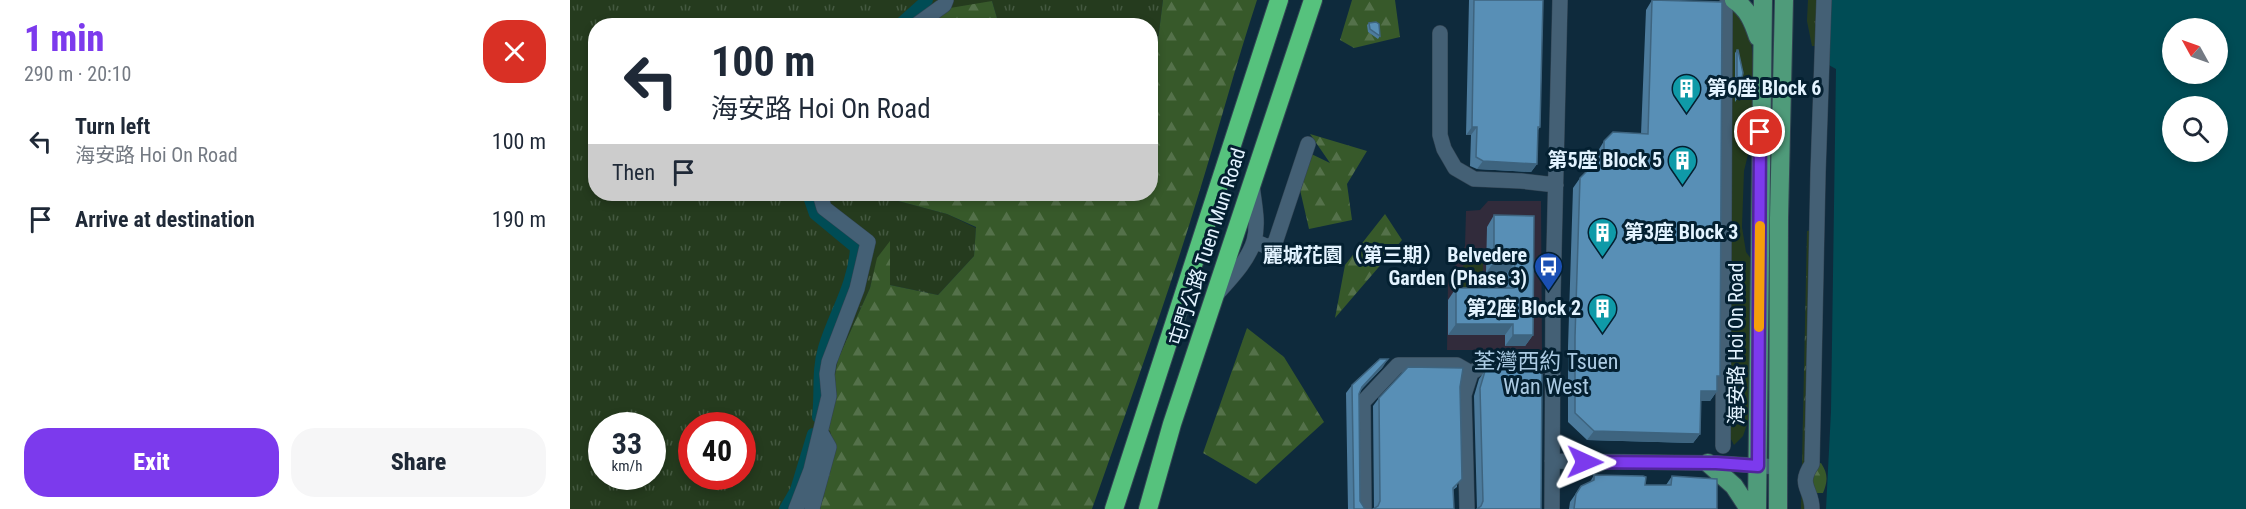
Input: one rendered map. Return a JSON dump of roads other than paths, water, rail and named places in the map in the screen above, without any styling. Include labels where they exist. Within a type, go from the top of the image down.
[{"type":"highway","name":"屯門公路 Tuen Mun Road","points":[[1114,509],[1279,0]]},
{"type":"highway","name":"屯門公路 Tuen Mun Road","points":[[1148,509],[1172,424],[1313,0]]},
{"type":"main road","name":"海安路 Hoi On Road","points":[[1756,509],[1762,0]]},
{"type":"main road","points":[[1778,509],[1779,218],[1784,0]]},
{"type":"main road","points":[[1730,3],[1745,9],[1761,44]]},
{"type":"main road","points":[[1708,463],[1734,486],[1749,509]]},
{"type":"street","points":[[926,18],[944,5],[946,0]]},
{"type":"street","points":[[1552,509],[1552,365],[1560,0]]},
{"type":"street","points":[[1812,509],[1812,497],[1804,484],[1806,473],[1812,464],[1824,0]]},
{"type":"street","points":[[1723,446],[1730,3]]},
{"type":"street","points":[[1440,33],[1440,135],[1444,149],[1455,168],[1474,179],[1556,185]]},
{"type":"street","points":[[1254,242],[1268,247],[1275,243],[1308,144]]},
{"type":"street","points":[[1214,297],[1239,269],[1254,242],[1256,215],[1252,185]]},
{"type":"street","points":[[796,509],[812,470],[821,433],[822,419],[829,396],[827,374],[829,362],[857,289],[868,242],[824,208],[822,201]]},
{"type":"street","points":[[1364,509],[1363,402],[1398,365],[1457,365],[1471,373]]},
{"type":"street","points":[[1467,509],[1464,395],[1471,373],[1479,368],[1552,365]]},
{"type":"street","points":[[812,509],[829,447],[821,433]]},
{"type":"street","points":[[1552,461],[1708,463],[1778,467]]},
{"type":"waterway","points":[[907,18],[927,0]]},
{"type":"waterway","points":[[810,201],[815,214],[856,248],[852,274],[828,335],[822,357],[818,417]]},
{"type":"waterway","points":[[785,509],[796,490],[813,434]]},
{"type":"place","name":"第6座 Block 6","points":[[1686,114]]},
{"type":"place","name":"第5座 Block 5","points":[[1683,186]]},
{"type":"place","name":"第3座 Block 3","points":[[1603,258]]},
{"type":"place","name":"麗城花園（第三期） Belvedere Garden (Phase 3)","points":[[1548,292]]},
{"type":"place","name":"第2座 Block 2","points":[[1602,334]]},
{"type":"district","name":"荃灣西約 Tsuen Wan West","points":[[1546,374]]}]
